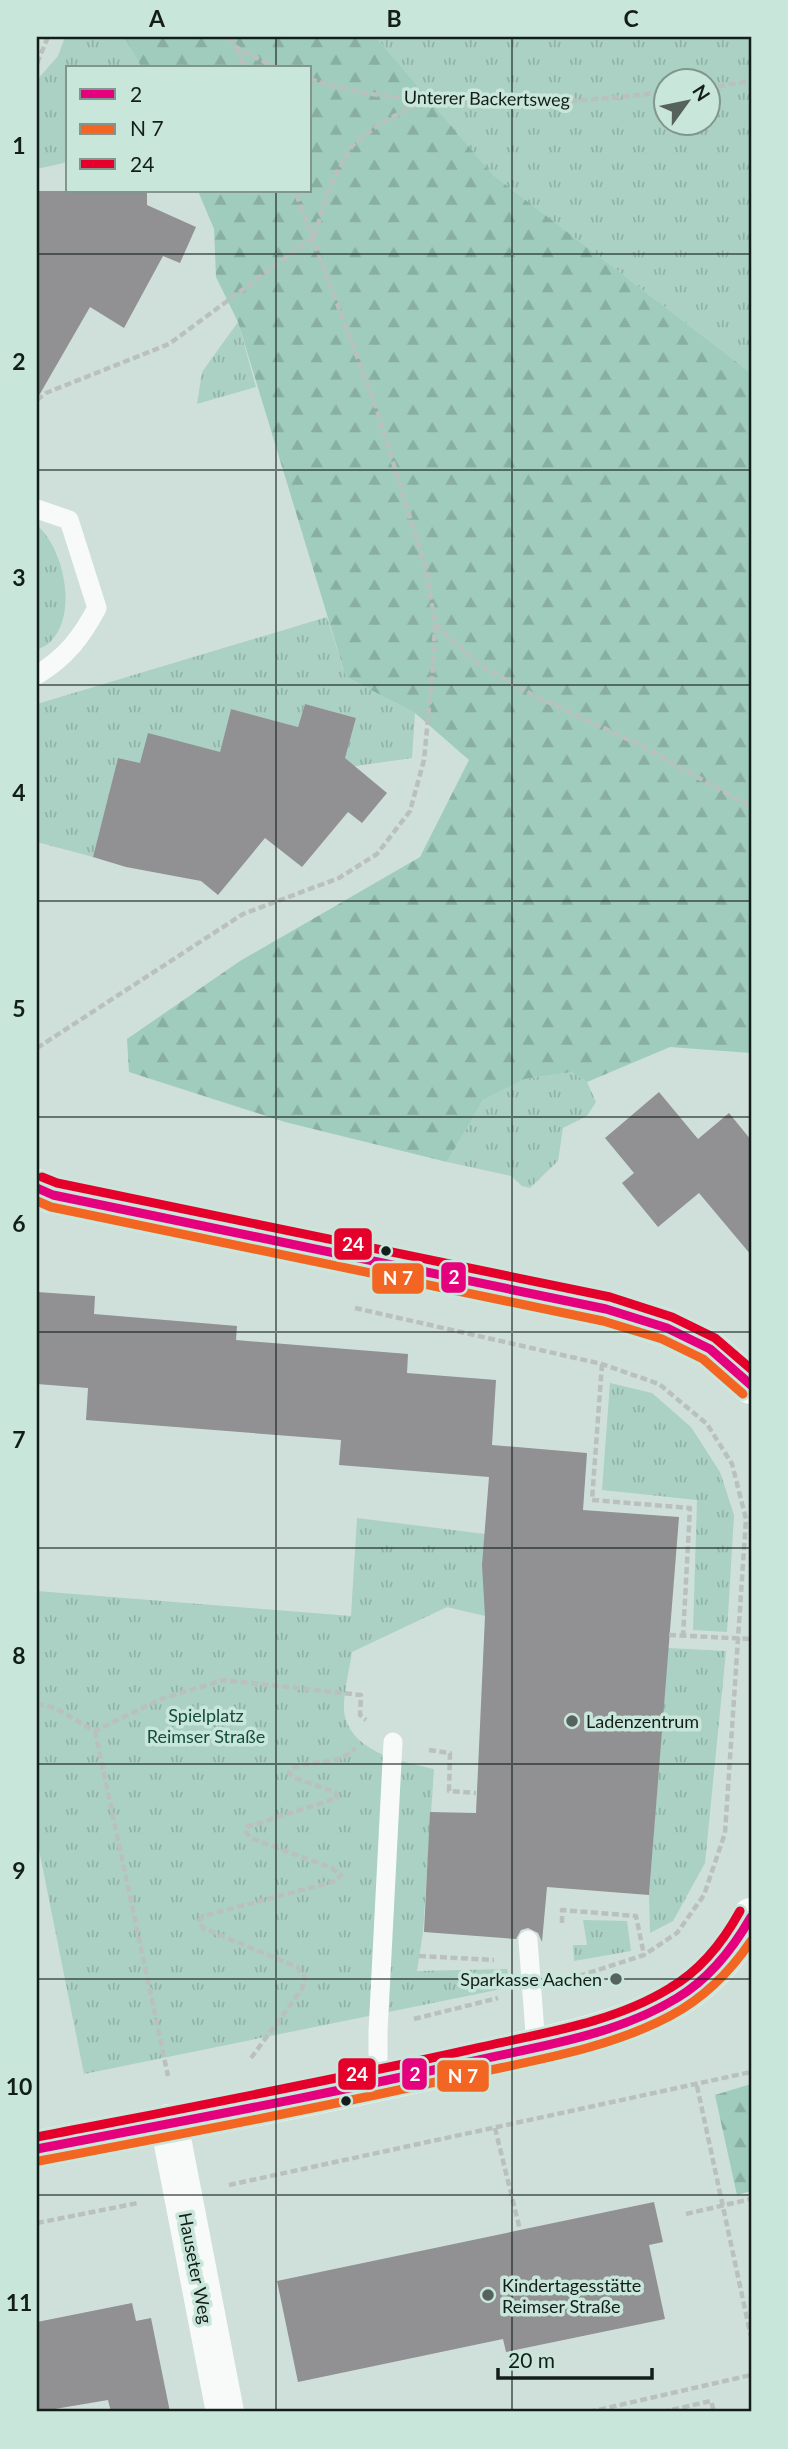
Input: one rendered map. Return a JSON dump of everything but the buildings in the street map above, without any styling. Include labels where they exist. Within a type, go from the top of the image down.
[{"type":"street","points":[[37,1188],[66,1198],[606,1309],[667,1328],[710,1349],[751,1385]]},
{"type":"street","points":[[37,2149],[378,2083],[613,2025],[663,2007],[710,1972],[736,1946],[751,1917]]},
{"type":"street","name":"Hauseter Weg","points":[[169,2123],[225,2412]]},
{"type":"lane","points":[[37,509],[69,520],[97,608],[82,637],[62,659],[37,675]]},
{"type":"lane","points":[[378,2083],[377,2032],[393,1742]]},
{"type":"lane","points":[[528,1940],[536,2046]]},
{"type":"path","points":[[37,63],[48,37]]},
{"type":"path","points":[[228,37],[236,47],[244,66]]},
{"type":"path","points":[[236,47],[272,66]]},
{"type":"path","name":"Unterer Backertsweg","points":[[312,80],[365,93],[427,100],[598,100],[652,94]]},
{"type":"path","points":[[722,86],[751,81]]},
{"type":"path","points":[[37,400],[46,393],[169,344],[314,237],[330,186],[352,146],[382,122],[427,100]]},
{"type":"path","points":[[37,1048],[243,914],[340,878],[377,854],[410,811],[424,760],[435,624],[426,569],[401,486],[314,237],[295,192]]},
{"type":"path","points":[[435,624],[489,670],[531,694],[642,746],[751,807]]},
{"type":"path","points":[[346,1306],[602,1364],[659,1384],[707,1424],[732,1464],[746,1519],[725,1833],[704,1895],[677,1933],[644,1955],[530,1990],[402,2022],[377,2032]]},
{"type":"path","points":[[602,1364],[592,1500],[690,1508],[683,1637]]},
{"type":"path","points":[[669,1635],[751,1639]]},
{"type":"path","points":[[94,1731],[161,1699],[223,1680],[361,1695],[360,1715],[393,1742],[406,1748],[450,1753],[449,1791],[477,1793]]},
{"type":"path","points":[[37,1704],[55,1708],[94,1731],[168,2075],[182,2072]]},
{"type":"path","points":[[251,2058],[302,1989],[305,1977],[297,1967],[203,1928],[199,1921],[203,1916],[336,1881],[341,1875],[332,1868],[253,1839],[246,1833],[247,1827],[337,1798],[335,1792],[292,1777],[289,1772],[297,1766],[335,1760],[350,1753],[372,1725]]},
{"type":"path","points":[[636,1916],[644,1955]]},
{"type":"path","points":[[237,2061],[263,2056]]},
{"type":"path","points":[[37,2223],[697,2086],[751,2072]]},
{"type":"path","points":[[697,2086],[751,2337]]},
{"type":"path","points":[[495,2128],[520,2230]]},
{"type":"path","points":[[686,2214],[751,2199]]},
{"type":"path","points":[[589,2412],[751,2375]]},
{"type":"path","points":[[662,2412],[711,2401],[714,2412]]},
{"type":"green space","points":[[65,37],[124,37],[141,66],[66,66],[66,162],[37,169],[37,80],[58,56]]},
{"type":"green space","points":[[124,37],[376,37],[493,175],[751,373],[751,1053],[670,1047],[587,1082],[572,1072],[525,1079],[483,1100],[447,1162],[285,1122],[129,1072],[127,1039],[240,961],[420,857],[469,760],[415,713],[346,677],[238,322],[216,277],[214,229],[198,192],[312,192],[312,66],[141,66]]},
{"type":"green space","points":[[376,37],[751,37],[751,373],[493,175]]},
{"type":"green space","points":[[238,322],[256,387],[197,404],[202,372]]},
{"type":"green space","points":[[37,525],[54,549],[66,598],[59,629],[50,642],[37,650]]},
{"type":"green space","points":[[327,617],[346,677],[415,713],[412,758],[342,768],[356,718],[305,704],[298,727],[231,709],[220,752],[140,763],[118,758],[93,857],[37,842],[37,704]]},
{"type":"green space","points":[[572,1072],[587,1082],[596,1102],[587,1116],[563,1128],[558,1161],[530,1188],[522,1186],[511,1176],[447,1162],[483,1100],[525,1079]]},
{"type":"green space","points":[[610,1383],[652,1393],[691,1427],[720,1472],[734,1515],[727,1632],[693,1630],[697,1500],[602,1490]]},
{"type":"green space","name":"Spielplatz Reimser Straße","points":[[357,1518],[485,1534],[485,1616],[447,1607],[352,1652],[344,1711],[350,1730],[370,1748],[395,1759],[434,1769],[423,1932],[417,1971],[507,1969],[511,1987],[84,2074],[37,1840],[37,1591],[351,1616]]},
{"type":"green space","points":[[668,1648],[726,1651],[705,1863],[673,1921],[650,1933],[649,1895]]},
{"type":"green space","points":[[583,1920],[627,1921],[631,1951],[574,1961],[573,1945],[587,1945]]},
{"type":"green space","points":[[751,2084],[751,2191],[737,2195],[715,2095]]},
{"type":"transit line","name":"24","points":[[42,1177],[57,1183],[610,1297],[672,1317],[715,1338],[751,1369]]},
{"type":"transit line","name":"2","points":[[37,1188],[53,1195],[606,1309],[667,1328],[710,1349],[751,1385]]},
{"type":"transit line","points":[[37,1201],[51,1207],[603,1321],[662,1339],[703,1359],[743,1394]]},
{"type":"transit line","name":"24","points":[[37,2137],[361,2073],[597,2020],[647,2001],[692,1973],[726,1934],[740,1911]]},
{"type":"transit line","name":"2","points":[[37,2149],[361,2086],[602,2031],[653,2011],[689,1990],[719,1963],[751,1917]]},
{"type":"transit line","points":[[39,2161],[360,2098],[545,2058],[622,2037],[670,2016],[705,1993],[725,1974],[751,1941]]},
{"type":"place","name":"Ladenzentrum","points":[[572,1721]]},
{"type":"place","name":"Sparkasse Aachen","points":[[616,1979]]},
{"type":"place","name":"Kindertagesstätte Reimser Straße","points":[[488,2295]]}]
